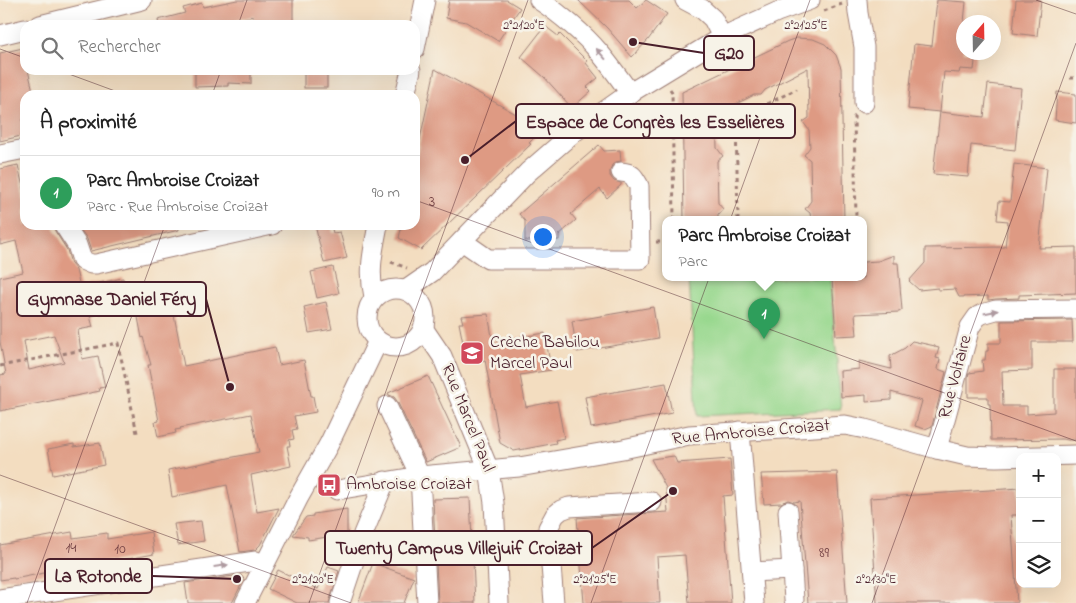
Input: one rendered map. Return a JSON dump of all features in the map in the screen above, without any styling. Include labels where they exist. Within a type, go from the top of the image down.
[{"type":"street","points":[[60,20],[142,0]]},
{"type":"street","points":[[420,24],[425,0]]},
{"type":"street","points":[[539,0],[550,7],[597,50],[630,93]]},
{"type":"street","points":[[685,0],[702,9],[713,19],[722,37]]},
{"type":"street","points":[[853,1],[858,13],[864,47],[864,103]]},
{"type":"street","points":[[406,290],[432,272],[528,172],[574,133],[630,93],[722,37],[777,12],[814,6]]},
{"type":"street","points":[[0,35],[20,30]]},
{"type":"street","points":[[407,90],[410,75]]},
{"type":"street","points":[[0,154],[20,150]]},
{"type":"street","points":[[462,241],[488,259],[640,258],[639,186],[634,177],[628,172],[621,172]]},
{"type":"street","points":[[67,230],[77,245],[82,260],[91,264],[225,230]]},
{"type":"street","points":[[374,297],[371,261],[377,230]]},
{"type":"street","points":[[424,307],[406,290],[390,288],[374,297],[368,306],[366,315],[367,325],[371,334],[386,346],[404,346],[416,339],[423,328],[425,320],[424,307],[432,272]]},
{"type":"street","name":"Rue Voltaire","points":[[936,449],[970,327],[977,317],[996,310],[1076,308]]},
{"type":"street","name":"Rue Marcel Paul","points":[[423,328],[442,356],[489,470],[494,503],[499,603]]},
{"type":"street","points":[[245,603],[299,497],[329,444],[378,341]]},
{"type":"street","points":[[387,406],[420,476],[427,603]]},
{"type":"street","name":"Rue Ambroise Croizat","points":[[336,490],[420,476],[518,467],[623,449],[689,435],[845,425],[865,428],[967,456],[1076,455]]},
{"type":"street","points":[[740,431],[754,603]]},
{"type":"street","points":[[340,603],[363,534],[385,481]]},
{"type":"street","points":[[554,603],[548,528],[555,515],[569,507],[652,502]]},
{"type":"street","points":[[788,510],[794,600]]},
{"type":"street","points":[[0,598],[256,561],[264,565]]},
{"type":"street","points":[[752,572],[792,570]]},
{"type":"path","points":[[814,6],[853,1]]},
{"type":"path","points":[[659,75],[672,92],[674,216]]},
{"type":"path","points":[[1070,78],[1076,78]]},
{"type":"path","points":[[738,216],[736,119],[798,89]]},
{"type":"path","points":[[856,216],[854,117],[864,103]]},
{"type":"path","points":[[0,366],[118,343],[137,433]]},
{"type":"green space","points":[[689,281],[830,281],[841,409],[697,416]]},
{"type":"building","points":[[237,0],[293,0],[293,20],[254,20],[253,16],[238,20],[158,20],[185,13],[183,8],[202,3],[203,7]]},
{"type":"building","points":[[449,0],[507,0],[520,8],[498,41],[466,22],[446,18]]},
{"type":"building","points":[[578,0],[629,0],[637,8],[646,0],[667,14],[648,40],[632,57],[607,28]]},
{"type":"building","points":[[937,0],[966,2],[965,15],[956,15],[956,60],[975,60],[974,70],[960,69],[959,73],[944,72],[940,112],[908,109],[914,44],[932,46]]},
{"type":"building","points":[[1016,0],[1041,0],[1037,36],[1013,33]]},
{"type":"building","points":[[545,26],[558,36],[560,34],[587,61],[586,63],[598,78],[587,87],[591,91],[572,108],[544,77],[521,57]]},
{"type":"building","points":[[797,38],[813,39],[825,44],[836,55],[841,68],[844,216],[810,216],[805,209],[811,201],[810,160],[804,155],[810,147],[809,130],[803,122],[809,118],[808,68],[765,90],[761,95],[754,95],[716,114],[717,148],[723,156],[717,161],[718,203],[723,209],[718,216],[684,216],[682,92]]},
{"type":"building","points":[[20,49],[20,75],[29,75],[33,90],[20,90],[20,136],[0,141],[0,53]]},
{"type":"building","points":[[435,69],[543,129],[529,143],[531,144],[421,250],[399,238],[401,230],[420,230],[420,140]]},
{"type":"building","points":[[195,75],[251,75],[251,84],[228,83],[228,86],[195,87]]},
{"type":"building","points":[[304,75],[327,75],[327,88],[304,88]]},
{"type":"building","points":[[988,84],[1021,88],[1015,150],[971,145],[968,177],[933,174],[940,112],[984,117]]},
{"type":"building","points":[[1057,92],[1076,94],[1076,123],[1055,120]]},
{"type":"building","points":[[599,145],[604,151],[620,150],[621,161],[612,165],[610,176],[614,181],[621,183],[621,185],[607,198],[600,189],[571,214],[576,220],[559,235],[559,240],[525,241],[525,221],[519,214]]},
{"type":"building","points":[[1014,164],[1047,168],[1039,248],[1076,247],[1076,293],[1019,295],[1019,298],[988,300],[988,296],[959,297],[955,289],[919,290],[909,281],[925,263],[925,248],[1005,247],[1008,221],[997,220],[999,201],[1010,202]]},
{"type":"building","points":[[18,165],[20,174],[20,230],[55,230],[67,250],[71,264],[76,270],[80,287],[123,278],[125,292],[163,284],[165,293],[176,290],[181,314],[174,315],[184,366],[275,347],[279,365],[304,360],[316,412],[294,416],[297,429],[292,430],[294,439],[289,440],[290,446],[287,446],[291,466],[251,475],[257,512],[279,508],[260,545],[255,550],[240,552],[227,485],[172,497],[168,470],[259,452],[251,414],[180,428],[175,430],[176,433],[158,437],[155,422],[159,421],[148,365],[151,365],[142,338],[136,307],[90,316],[93,327],[78,330],[82,359],[98,356],[105,387],[99,388],[100,391],[0,411],[0,375],[6,374],[0,342],[0,277],[23,272],[16,241],[0,245],[0,169]],"holes":[[[54,335],[64,362],[29,370],[24,341]]]},
{"type":"building","points":[[81,230],[179,230],[91,251],[87,239]]},
{"type":"building","points":[[316,230],[332,230],[333,233],[340,232],[347,258],[324,263]]},
{"type":"building","points":[[894,255],[894,263],[898,263],[902,310],[899,312],[855,314],[857,335],[836,336],[832,281],[867,281],[867,262],[878,261]]},
{"type":"building","points":[[333,267],[339,293],[317,298],[311,272]]},
{"type":"building","points":[[326,302],[332,329],[309,333],[304,307]]},
{"type":"building","points":[[653,307],[658,338],[577,352],[572,321]]},
{"type":"building","points":[[488,314],[493,342],[545,333],[551,370],[520,375],[526,407],[557,401],[564,438],[555,440],[556,443],[514,451],[500,443],[485,360],[467,363],[459,323],[463,323],[461,316]]},
{"type":"building","points":[[1072,320],[1073,342],[1032,342],[1032,370],[1002,371],[1003,406],[1027,406],[1027,414],[1054,412],[1054,369],[1076,369],[1076,440],[991,440],[990,404],[988,404],[988,397],[968,397],[968,377],[969,373],[983,371],[982,360],[985,360],[988,343],[1001,343],[1001,321]]},
{"type":"building","points":[[912,341],[939,348],[936,358],[940,359],[938,369],[946,372],[932,426],[925,429],[915,426],[922,401],[891,392],[891,400],[866,402],[866,395],[841,397],[840,371],[859,369],[859,361],[891,369],[890,356],[905,348]]},
{"type":"building","points":[[428,376],[461,447],[426,462],[397,401],[388,393]]},
{"type":"building","points":[[666,383],[672,413],[591,428],[585,397]]},
{"type":"building","points":[[100,443],[104,465],[53,475],[48,449],[74,444],[74,447]]},
{"type":"building","points":[[674,456],[677,463],[730,459],[733,495],[723,496],[731,603],[689,603],[685,555],[657,557],[660,603],[584,603],[577,518],[668,512],[666,488],[651,459]]},
{"type":"building","points":[[837,472],[847,603],[808,603],[800,501],[788,500],[781,503],[764,504],[761,474]]},
{"type":"building","points":[[1016,488],[1016,515],[1011,515],[1017,603],[877,603],[870,498]]},
{"type":"building","points":[[470,498],[475,603],[438,603],[433,499]]},
{"type":"building","points":[[347,509],[347,534],[308,540],[308,537],[293,535],[306,517],[313,516],[313,514]]},
{"type":"building","points":[[201,521],[204,541],[178,545],[174,524]]},
{"type":"building","points":[[72,532],[73,538],[107,533],[107,539],[151,532],[154,554],[73,567],[74,570],[54,573],[54,571],[0,580],[0,545]]},
{"type":"building","points":[[373,563],[414,578],[404,603],[358,603]]},
{"type":"building","points":[[328,567],[339,571],[329,603],[297,603],[268,589],[278,570],[318,589]]},
{"type":"building","points":[[241,575],[244,579],[232,603],[188,603],[185,583]]},
{"type":"place","name":"G20","points":[[633,42]]},
{"type":"place","name":"Espace de Congrès les Esselières","points":[[465,160]]},
{"type":"place","name":"Parc Ambroise Croizat","points":[[764,339]]},
{"type":"place","name":"Crèche Babilou Marcel Paul","points":[[472,353]]},
{"type":"place","name":"Gymnase Daniel Féry","points":[[230,387]]},
{"type":"place","name":"Ambroise Croizat","points":[[329,485]]},
{"type":"place","name":"Twenty Campus Villejuif Croizat","points":[[673,491]]},
{"type":"place","name":"La Rotonde","points":[[237,579]]}]
